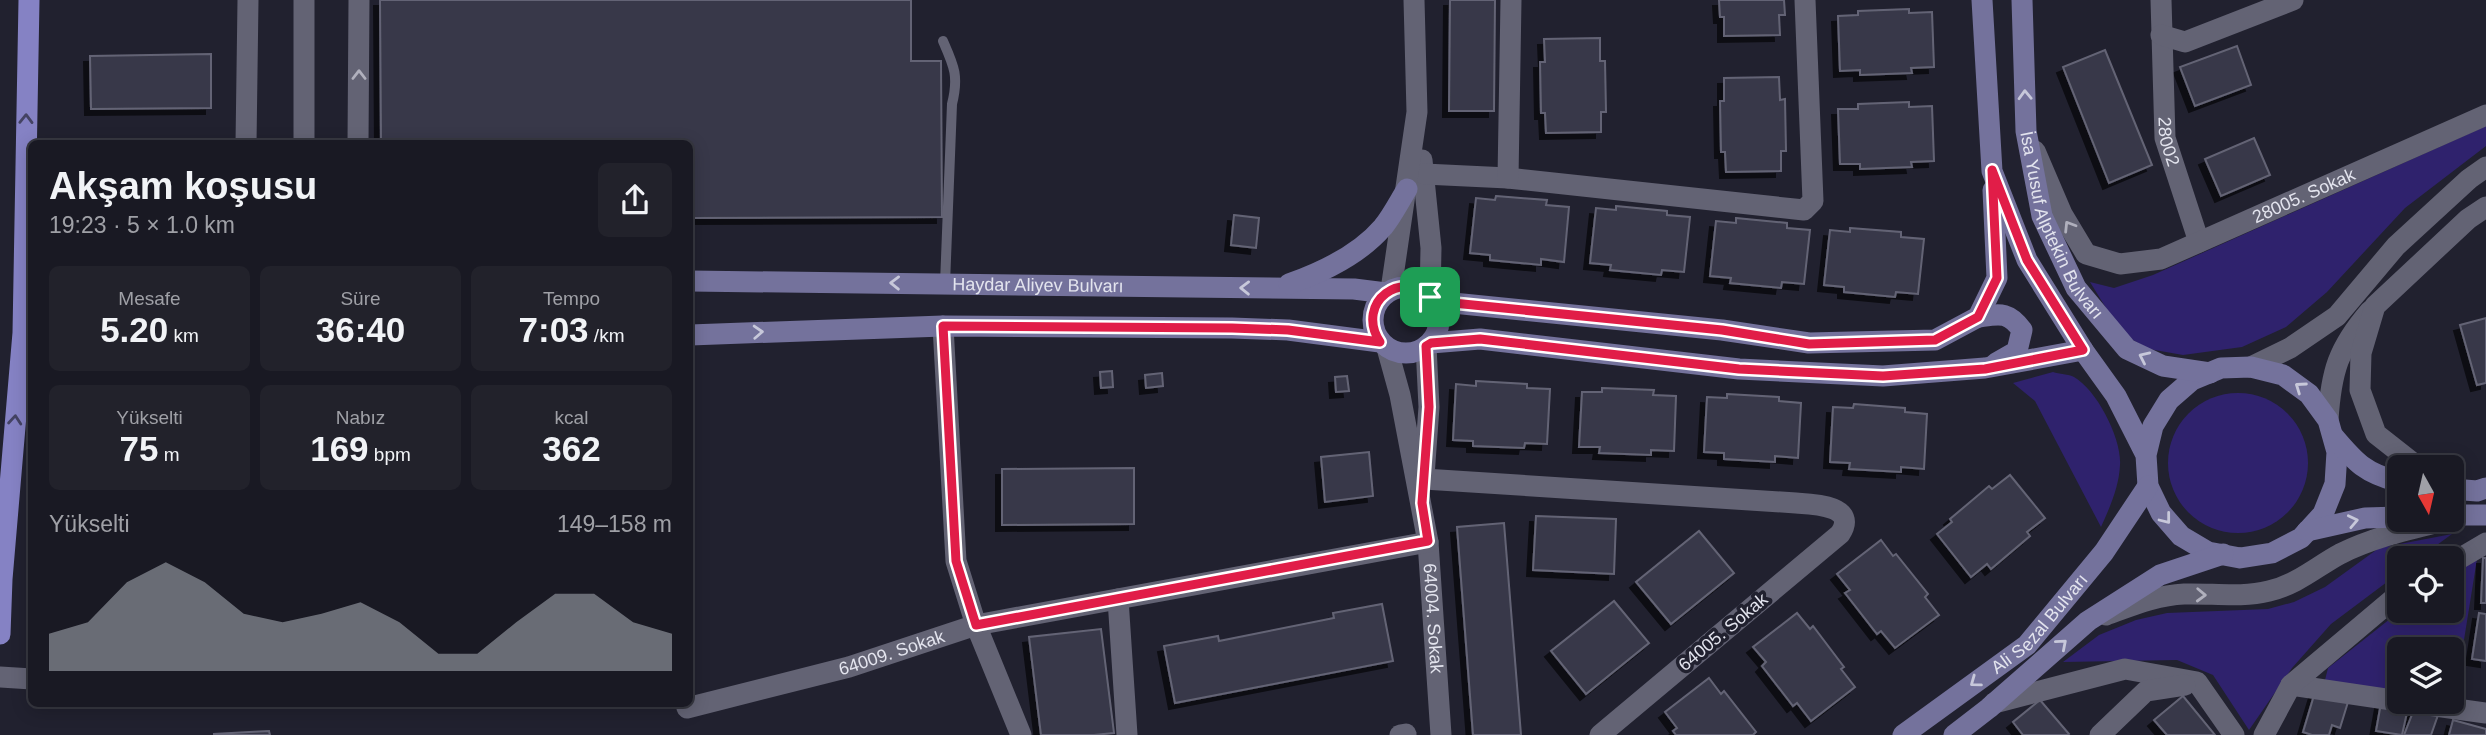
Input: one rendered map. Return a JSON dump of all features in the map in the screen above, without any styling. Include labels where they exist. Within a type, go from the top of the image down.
[{"type":"main road","points":[[28,140],[29,0]]},
{"type":"main road","name":"İsa Yusuf Alptekin Bulvarı","points":[[1982,0],[1992,170],[2027,260],[2083,350],[2116,396],[2146,455]]},
{"type":"main road","name":"İsa Yusuf Alptekin Bulvarı","points":[[2022,0],[2026,131],[2042,216],[2076,288],[2127,349],[2163,366],[2210,373]]},
{"type":"main road","points":[[0,634],[2,579],[27,333],[28,143]]},
{"type":"main road","points":[[1978,317],[1997,278],[1992,170]]},
{"type":"main road","points":[[1279,288],[1323,271],[1356,250],[1382,228],[1407,190]]},
{"type":"main road","name":"Haydar Aliyev Bulvarı","points":[[693,281],[1354,289],[1388,292]]},
{"type":"main road","points":[[1383,345],[1372,326],[1372,316],[1379,299],[1388,292],[1412,287],[1432,299],[1722,330],[1809,344],[1935,340],[1978,317],[2000,314],[2013,318],[2022,330],[2017,351],[1985,369]]},
{"type":"main road","points":[[1429,345],[1436,335],[1439,318],[1432,299]]},
{"type":"main road","points":[[693,335],[943,326],[1232,328],[1288,330],[1383,345],[1407,354],[1429,345],[1480,339],[1739,369],[1870,375],[1985,369],[2083,350]]},
{"type":"main road","points":[[2330,428],[2337,452],[2335,484],[2323,514],[2301,538],[2272,553],[2240,558],[2208,552],[2181,537],[2161,513],[2148,486],[2146,455],[2153,426],[2169,400],[2192,380],[2221,369],[2251,367],[2283,375],[2309,394],[2354,461],[2375,476],[2387,479]]},
{"type":"main road","name":"Ali Sezal Bulvarı","points":[[1903,735],[2027,645],[2104,552],[2148,486]]},
{"type":"main road","points":[[2464,489],[2482,489]]},
{"type":"main road","points":[[2307,531],[2365,518],[2387,517]]},
{"type":"main road","name":"Ali Sezal Bulvarı","points":[[1954,735],[2088,621],[2160,575],[2223,554]]},
{"type":"street","points":[[246,140],[248,0]]},
{"type":"street","points":[[303,0],[304,140]]},
{"type":"street","points":[[358,140],[359,0]]},
{"type":"street","points":[[1414,0],[1416,112],[1431,248],[1432,299]]},
{"type":"street","points":[[1508,178],[1511,0]]},
{"type":"street","points":[[1424,174],[1508,178],[1616,192],[1804,209],[1813,201],[1805,0]]},
{"type":"street","name":"28002","points":[[2161,0],[2165,138],[2199,242]]},
{"type":"street","points":[[2161,35],[2185,42],[2293,0]]},
{"type":"street","points":[[1388,292],[1407,190],[1416,112]]},
{"type":"street","name":"28005. Sokak","points":[[2026,131],[2062,214],[2086,254],[2120,264],[2161,259],[2486,115]]},
{"type":"street","points":[[2251,367],[2290,348],[2337,316],[2396,246],[2469,179],[2486,167]]},
{"type":"street","points":[[2330,428],[2330,393],[2337,360],[2351,334],[2375,306],[2468,219],[2486,207]]},
{"type":"street","points":[[2375,306],[2361,353],[2360,390],[2376,434],[2403,455]]},
{"type":"street","points":[[943,326],[956,561],[976,625],[1019,724],[1021,735]]},
{"type":"street","name":"64004. Sokak","points":[[1383,345],[1400,395],[1428,541],[1441,735]]},
{"type":"street","name":"64004. Sokak","points":[[1422,503],[1429,407],[1429,345]]},
{"type":"street","name":"64005. Sokak","points":[[1424,480],[1828,506],[1838,510],[1844,521],[1840,534],[1600,735]]},
{"type":"street","points":[[2464,484],[2482,489]]},
{"type":"street","points":[[2088,621],[2142,602],[2182,594],[2230,596],[2269,591],[2304,578],[2339,555],[2380,537],[2400,532]]},
{"type":"street","name":"64009. Sokak","points":[[693,706],[849,667],[976,625],[1428,541]]},
{"type":"street","points":[[2464,556],[2486,543]]},
{"type":"street","points":[[1118,599],[1127,735]]},
{"type":"street","points":[[2264,735],[2291,685],[2387,604]]},
{"type":"street","points":[[1994,703],[2125,669],[2197,682],[2234,735]]},
{"type":"street","points":[[0,677],[28,679]]},
{"type":"street","points":[[2100,735],[2146,691],[2197,682]]},
{"type":"street","points":[[2291,685],[2387,699]]},
{"type":"street","name":"64009. Sokak","points":[[687,708],[691,707]]},
{"type":"street","points":[[2464,710],[2486,713]]},
{"type":"street","points":[[1400,735],[1406,734]]},
{"type":"lane","points":[[943,41],[956,70],[952,104],[945,284]]},
{"type":"shaded area","points":[[2486,126],[2486,146],[2405,208],[2327,292],[2286,327],[2242,347],[2183,355],[2149,349],[2122,334],[2090,282],[2114,288],[2153,275]]},
{"type":"shaded area","points":[[2053,372],[2069,375],[2083,383],[2106,416],[2117,442],[2120,454],[2118,481],[2101,527],[2035,401],[2013,383]]},
{"type":"shaded area","points":[[2238,393],[2265,399],[2287,414],[2302,436],[2308,463],[2302,490],[2287,512],[2265,527],[2238,533],[2211,527],[2189,512],[2174,490],[2168,463],[2174,436],[2189,414],[2211,399]]},
{"type":"shaded area","points":[[2452,534],[2436,546],[2389,546]]},
{"type":"shaded area","points":[[2387,546],[2387,582],[2331,624],[2292,668],[2249,730],[2213,675],[2177,660],[2063,662],[2099,635],[2136,620],[2167,613],[2268,609],[2294,602],[2325,587],[2379,548]]},
{"type":"shaded area","points":[[2477,559],[2464,640],[2464,637],[2387,637],[2387,691],[2325,680],[2328,668],[2387,621],[2464,623],[2464,567]]},
{"type":"building","points":[[380,0],[911,0],[911,61],[941,61],[942,217],[693,218],[693,140],[381,140]]},
{"type":"building","points":[[1450,0],[1495,0],[1494,111],[1449,111]]},
{"type":"building","points":[[1719,0],[1784,0],[1785,15],[1779,15],[1780,35],[1724,36],[1724,17],[1720,17]]},
{"type":"building","points":[[1909,9],[1909,13],[1932,12],[1934,67],[1911,68],[1912,73],[1860,75],[1860,70],[1840,71],[1838,16],[1858,15],[1858,11]]},
{"type":"building","points":[[1600,38],[1600,61],[1605,61],[1606,112],[1601,112],[1601,132],[1546,133],[1545,113],[1541,113],[1540,62],[1545,62],[1544,39]]},
{"type":"building","points":[[2237,46],[2251,85],[2195,106],[2180,67]]},
{"type":"building","points":[[2105,50],[2152,165],[2109,183],[2063,67]]},
{"type":"building","points":[[211,54],[211,108],[91,109],[90,56]]},
{"type":"building","points":[[1779,77],[1780,100],[1785,99],[1786,151],[1781,151],[1781,171],[1726,172],[1725,152],[1721,152],[1720,101],[1724,101],[1724,78]]},
{"type":"building","points":[[1909,102],[1909,107],[1932,106],[1934,161],[1911,162],[1912,167],[1860,169],[1860,164],[1840,164],[1838,109],[1858,109],[1858,104]]},
{"type":"building","points":[[2254,138],[2270,175],[2221,196],[2205,159]]},
{"type":"building","points":[[1496,196],[1547,200],[1546,205],[1569,207],[1564,262],[1541,259],[1541,265],[1490,260],[1490,255],[1470,253],[1476,198],[1495,200]]},
{"type":"building","points":[[1616,206],[1667,211],[1667,215],[1690,217],[1684,272],[1662,270],[1661,275],[1610,270],[1611,265],[1590,263],[1596,208],[1616,210]]},
{"type":"building","points":[[1234,215],[1259,218],[1256,248],[1231,245]]},
{"type":"building","points":[[1736,218],[1787,223],[1787,228],[1810,230],[1804,284],[1782,282],[1781,288],[1730,283],[1731,278],[1710,276],[1716,221],[1736,223]]},
{"type":"building","points":[[1850,228],[1901,232],[1901,237],[1924,239],[1918,294],[1896,292],[1895,297],[1844,292],[1844,287],[1824,285],[1830,230],[1850,232]]},
{"type":"building","points":[[2486,318],[2486,383],[2477,385],[2460,325]]},
{"type":"building","points":[[1112,371],[1113,387],[1101,388],[1100,372]]},
{"type":"building","points":[[1162,373],[1163,386],[1146,388],[1145,375]]},
{"type":"building","points":[[1347,376],[1349,391],[1336,392],[1335,377]]},
{"type":"building","points":[[1476,381],[1527,384],[1527,388],[1550,389],[1547,444],[1525,443],[1524,448],[1473,446],[1473,441],[1453,440],[1456,384],[1476,386]]},
{"type":"building","points":[[1602,388],[1654,390],[1653,395],[1676,396],[1674,451],[1651,450],[1651,455],[1599,453],[1600,447],[1579,447],[1582,392],[1602,392]]},
{"type":"building","points":[[1727,394],[1779,397],[1779,401],[1801,403],[1798,458],[1775,456],[1775,462],[1724,459],[1724,453],[1704,452],[1707,397],[1727,398]]},
{"type":"building","points":[[1854,404],[1905,408],[1905,412],[1927,414],[1924,469],[1901,467],[1901,472],[1849,469],[1850,463],[1830,462],[1833,407],[1853,408]]},
{"type":"building","points":[[1369,452],[1373,496],[1325,502],[1321,457]]},
{"type":"building","points":[[1134,468],[1134,524],[1002,525],[1002,469]]},
{"type":"building","points":[[2010,475],[2045,518],[2027,532],[2030,536],[1991,569],[1987,564],[1971,577],[1937,534],[1952,522],[1950,519],[1989,486],[1992,489]]},
{"type":"building","points":[[1536,516],[1616,519],[1614,574],[1533,570]]},
{"type":"building","points":[[1504,523],[1521,735],[1473,735],[1457,527]]},
{"type":"building","points":[[1699,531],[1734,573],[1671,624],[1636,582]]},
{"type":"building","points":[[1881,540],[1893,556],[1896,554],[1928,594],[1925,597],[1939,615],[1895,648],[1881,631],[1877,634],[1845,593],[1850,590],[1837,574]]},
{"type":"building","points":[[2483,558],[2486,558],[2486,603],[2481,603]]},
{"type":"building","points":[[1614,601],[1649,643],[1586,694],[1551,651]]},
{"type":"building","points":[[1382,604],[1393,661],[1175,703],[1164,646],[1218,636],[1219,641],[1334,618],[1333,613]]},
{"type":"building","points":[[1797,613],[1810,629],[1813,626],[1844,667],[1841,669],[1855,687],[1811,721],[1797,703],[1793,706],[1762,666],[1766,662],[1753,647]]},
{"type":"building","points":[[2479,613],[2486,614],[2486,661],[2472,659]]},
{"type":"building","points":[[1101,629],[1114,733],[1041,735],[1029,637]]},
{"type":"building","points":[[1709,678],[1721,694],[1724,691],[1756,732],[1753,735],[1676,735],[1673,731],[1677,728],[1665,712]]},
{"type":"building","points":[[2315,692],[2348,702],[2340,728],[2332,725],[2329,735],[2303,732]]},
{"type":"building","points":[[2183,696],[2215,735],[2167,735],[2154,720]]},
{"type":"building","points":[[2040,700],[2068,735],[2023,735],[2013,722]]},
{"type":"building","points":[[2381,703],[2387,704],[2387,714],[2407,714],[2402,735],[2376,731]]},
{"type":"building","points":[[2412,714],[2438,715],[2431,735],[2404,735]]},
{"type":"building","points":[[2453,720],[2486,729],[2486,735],[2449,735]]},
{"type":"building","points":[[269,731],[270,735],[214,735],[214,734]]},
{"type":"route","points":[[1992,170],[2027,260],[2083,350],[1985,369],[1883,376],[1739,369],[1480,339],[1431,343],[1426,346],[1429,407],[1422,503],[1428,541],[976,625],[956,561],[943,326],[1288,330],[1380,342],[1372,326],[1372,316],[1379,299],[1391,290],[1401,287],[1412,287],[1430,297],[1433,301],[1722,330],[1809,344],[1935,340],[1978,317],[1997,278],[1992,170]]}]
